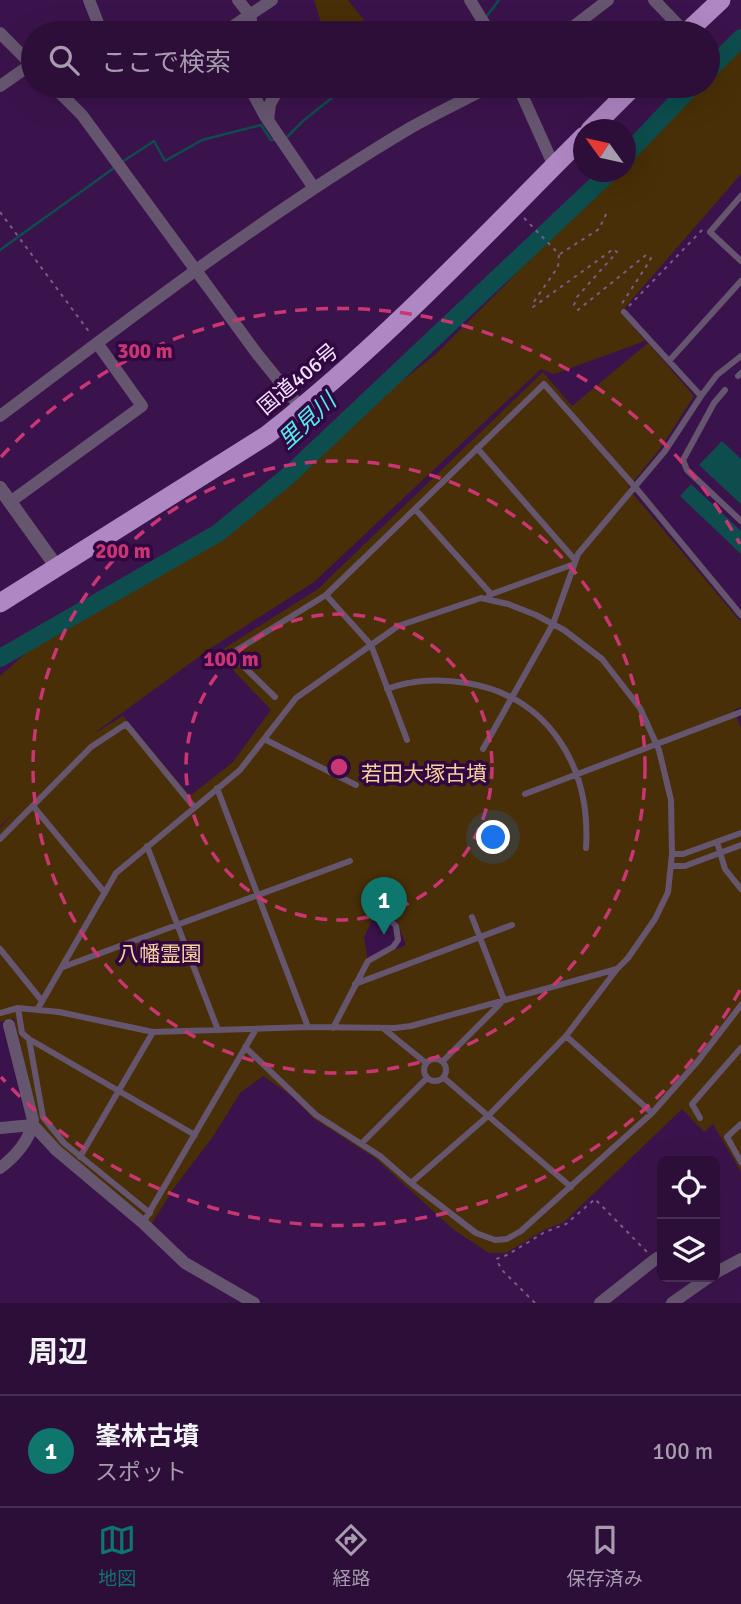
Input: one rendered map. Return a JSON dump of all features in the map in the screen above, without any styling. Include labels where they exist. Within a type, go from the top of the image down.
[{"type":"highway","points":[[699,21],[721,0]]},
{"type":"highway","points":[[601,119],[622,98]]},
{"type":"highway","name":"国道406号","points":[[0,603],[267,435],[301,408],[393,325],[573,146]]},
{"type":"street","points":[[89,0],[97,21]]},
{"type":"street","points":[[238,0],[250,15],[251,21]]},
{"type":"street","points":[[241,21],[272,0]]},
{"type":"street","points":[[470,0],[483,21]]},
{"type":"street","points":[[581,21],[608,0]]},
{"type":"street","points":[[653,0],[674,21]]},
{"type":"street","points":[[0,33],[21,53]]},
{"type":"street","points":[[0,86],[21,72]]},
{"type":"street","points":[[65,98],[82,114],[258,355],[301,408]]},
{"type":"street","points":[[256,98],[314,188]]},
{"type":"street","points":[[268,120],[273,98]]},
{"type":"street","points":[[0,416],[314,188],[412,127],[468,98]]},
{"type":"street","points":[[523,98],[554,166]]},
{"type":"street","points":[[10,502],[142,406],[97,343]]},
{"type":"street","points":[[0,488],[56,566]]},
{"type":"street","points":[[10,1024],[33,1125],[56,1150],[147,1218],[185,1263],[254,1303]]},
{"type":"street","points":[[0,1128],[33,1125]]},
{"type":"street","points":[[0,1168],[22,1146],[33,1125]]},
{"type":"street","points":[[720,1270],[741,1259]]},
{"type":"street","points":[[600,1303],[657,1261]]},
{"type":"street","points":[[672,1303],[702,1282]]},
{"type":"lane","points":[[741,196],[710,232],[741,261]]},
{"type":"lane","points":[[669,361],[741,281]]},
{"type":"lane","points":[[624,312],[701,396]]},
{"type":"lane","points":[[483,748],[553,624],[578,554],[665,451],[717,375],[741,356]]},
{"type":"lane","points":[[275,697],[235,658],[235,653],[326,595],[544,384],[636,488],[741,615]]},
{"type":"lane","points":[[725,390],[714,403],[682,460],[687,470],[741,521]]},
{"type":"lane","points":[[477,448],[575,562]]},
{"type":"lane","points":[[415,509],[491,594]]},
{"type":"lane","points":[[37,1010],[116,873],[240,770],[296,698],[398,626],[575,562]]},
{"type":"lane","points":[[326,595],[371,645],[407,740]]},
{"type":"lane","points":[[411,1183],[489,1115],[566,1036],[628,958],[663,906],[668,892],[672,854],[671,800],[657,745],[640,708],[611,669],[577,638],[523,609],[481,598]]},
{"type":"lane","points":[[387,689],[410,682],[445,680],[494,689],[512,697],[537,715],[567,754],[577,775],[587,813],[586,848]]},
{"type":"lane","points":[[525,794],[741,712]]},
{"type":"lane","points":[[0,839],[91,747],[126,724],[194,807]]},
{"type":"lane","points":[[264,738],[356,785]]},
{"type":"lane","points":[[217,788],[307,1027]]},
{"type":"lane","points":[[33,806],[105,893]]},
{"type":"lane","points":[[672,854],[683,854],[741,833]]},
{"type":"lane","points":[[717,842],[725,869],[741,889]]},
{"type":"lane","points":[[671,866],[685,866],[741,845]]},
{"type":"lane","points":[[147,846],[218,1030]]},
{"type":"lane","points":[[62,968],[350,860]]},
{"type":"lane","points":[[333,1028],[368,961],[393,947],[398,940],[396,926],[390,920],[400,903]]},
{"type":"lane","points":[[472,916],[504,1000]]},
{"type":"lane","points":[[355,984],[512,925]]},
{"type":"lane","points":[[0,949],[42,1001]]},
{"type":"lane","points":[[0,1013],[18,1008],[37,1010],[93,1017],[137,1030],[153,1031],[384,1028],[411,1026],[617,969]]},
{"type":"lane","points":[[443,1061],[504,1000]]},
{"type":"lane","points":[[245,1047],[316,1115],[380,1156],[476,1233],[495,1240],[507,1239],[521,1231],[652,1113],[698,1061],[741,1004]]},
{"type":"lane","points":[[18,1008],[10,1024],[29,1039],[195,1135]]},
{"type":"lane","points":[[384,1028],[426,1063]]},
{"type":"lane","points":[[29,1039],[43,1117],[64,1143],[147,1218],[256,1029]]},
{"type":"lane","points":[[80,1157],[153,1031]]},
{"type":"lane","points":[[566,1036],[652,1113]]},
{"type":"lane","points":[[700,1118],[692,1104],[741,1048]]},
{"type":"lane","points":[[435,1058],[443,1061],[447,1070],[444,1078],[436,1082],[427,1078],[424,1070],[426,1063],[435,1058]]},
{"type":"lane","points":[[362,1143],[427,1078]]},
{"type":"lane","points":[[444,1078],[571,1186]]},
{"type":"lane","points":[[741,1124],[727,1137],[741,1162]]},
{"type":"path","points":[[0,212],[97,343]]},
{"type":"path","points":[[559,254],[599,229],[607,212]]},
{"type":"path","points":[[531,226],[559,254]]},
{"type":"path","points":[[559,254],[558,267],[533,303],[533,307],[613,249],[617,255],[577,297],[574,305],[578,310],[643,257],[646,255],[651,258],[620,306],[624,312],[705,227],[710,232]]},
{"type":"path","points":[[535,1303],[502,1270],[496,1259],[545,1232],[566,1224],[595,1199],[657,1259]]},
{"type":"green space","points":[[314,0],[348,0],[364,21],[320,21]]},
{"type":"green space","name":"八幡霊園","points":[[741,50],[741,174],[621,312],[645,341],[554,374],[541,369],[314,582],[211,648],[93,734],[123,716],[190,796],[233,762],[271,710],[217,653],[318,589],[543,372],[572,406],[648,343],[694,396],[660,449],[628,488],[741,622],[741,707],[734,710],[741,728],[741,1172],[713,1124],[704,1132],[682,1109],[564,1222],[544,1230],[506,1253],[489,1253],[454,1230],[375,1158],[313,1118],[292,1096],[263,1076],[240,1093],[152,1223],[59,1148],[37,1121],[14,1018],[0,1022],[0,828],[15,812],[0,826],[0,676],[42,639],[119,600],[215,538],[301,470],[335,433],[435,355],[508,282],[599,182],[636,182],[636,143],[686,98],[720,98],[720,68]],"holes":[[[394,913],[406,945],[368,961],[364,937],[372,920]]]},
{"type":"shaded area","points":[[722,441],[741,459],[741,504],[699,465]]},
{"type":"shaded area","points":[[691,484],[741,531],[741,554],[680,496]]},
{"type":"waterway","points":[[486,17],[499,0]]},
{"type":"waterway","name":"里見川","points":[[720,59],[741,38]]},
{"type":"waterway","points":[[286,138],[332,98]]},
{"type":"waterway","name":"里見川","points":[[636,145],[681,98]]},
{"type":"waterway","points":[[122,162],[154,141],[165,161],[202,140],[261,125],[271,140],[277,140]]},
{"type":"waterway","points":[[0,250],[114,168]]},
{"type":"waterway","name":"里見川","points":[[0,658],[218,533],[288,476],[599,182]]},
{"type":"place","name":"峯林古墳","points":[[384,935]]},
{"type":"park label","name":"若田大塚古墳","points":[[424,774]]}]
